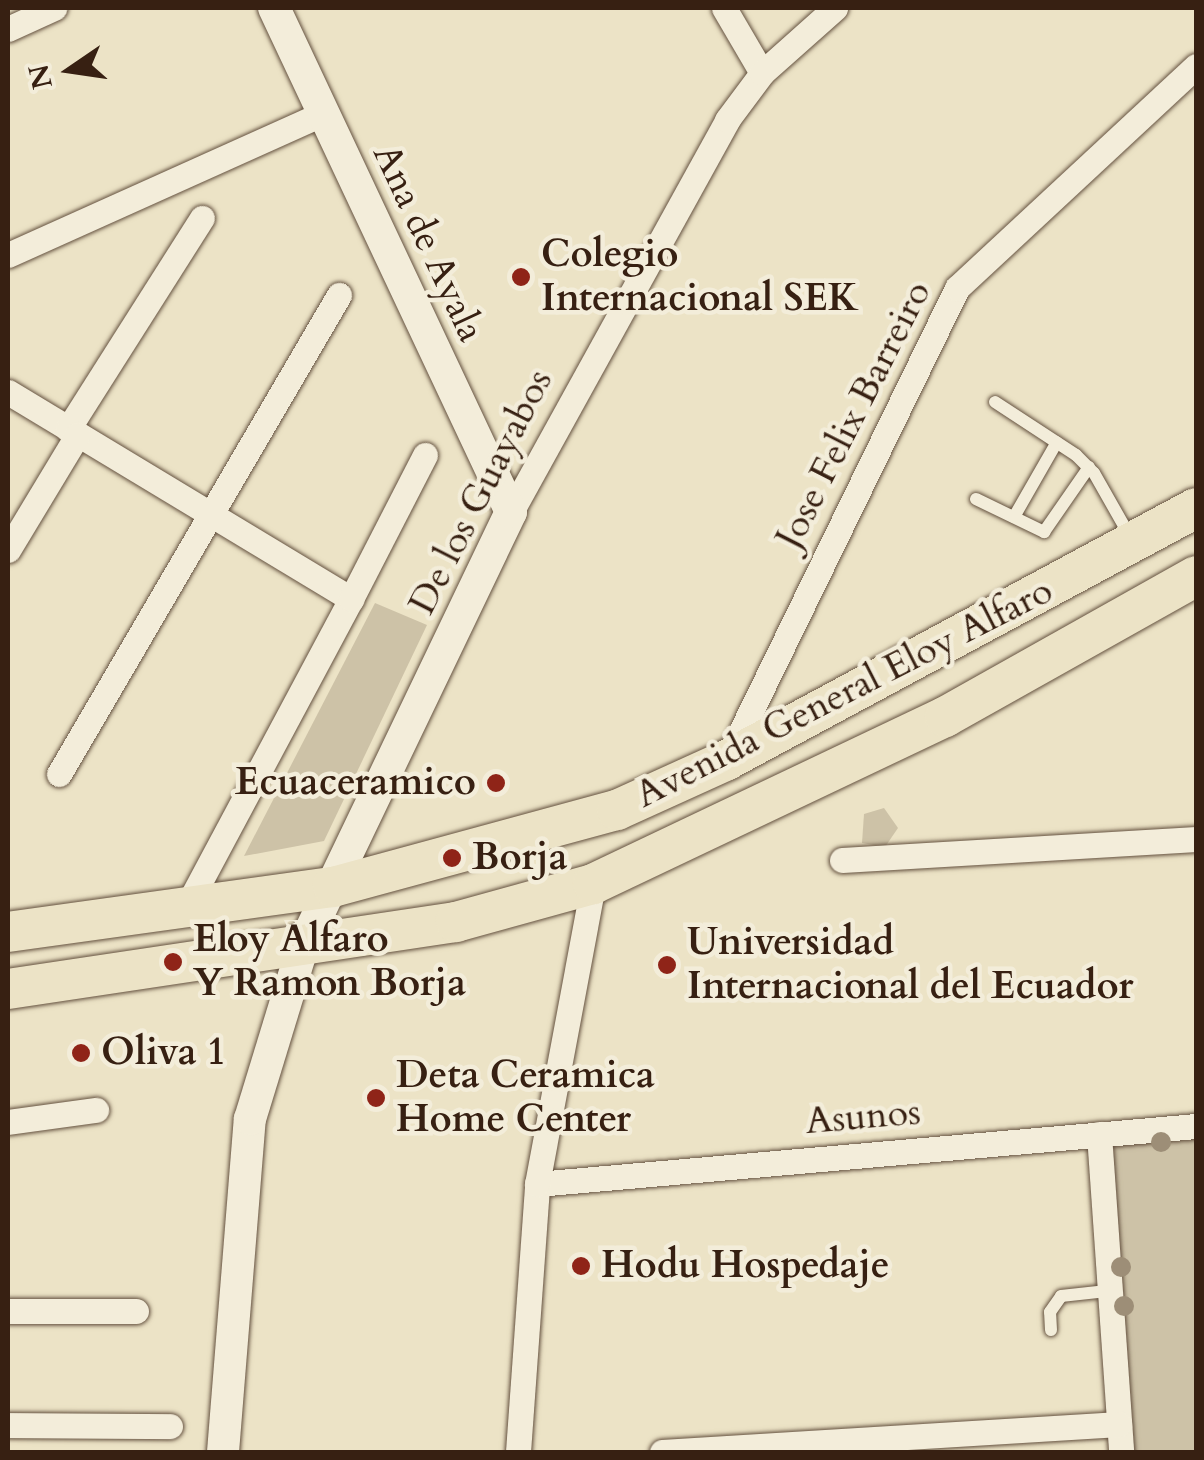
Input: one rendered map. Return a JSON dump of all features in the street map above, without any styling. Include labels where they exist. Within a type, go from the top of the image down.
[{"type":"main road","name":"Avenida General Eloy Alfaro","points":[[8,932],[190,903],[332,888],[617,810],[727,760],[1196,508]]},
{"type":"main road","name":"Avenida General Eloy Alfaro","points":[[8,989],[456,922],[593,884],[945,717],[1196,576]]},
{"type":"street","points":[[8,29],[54,8]]},
{"type":"street","name":"Ana de Ayala","points":[[274,8],[511,512]]},
{"type":"street","points":[[724,8],[762,73]]},
{"type":"street","name":"De los Guayabos","points":[[223,1452],[250,1119],[303,946],[511,512],[683,197],[762,73],[835,8]]},
{"type":"street","name":"Jose Felix Barreiro","points":[[727,760],[957,288],[1196,66]]},
{"type":"street","points":[[8,254],[322,114]]},
{"type":"street","points":[[8,550],[73,432],[202,218]]},
{"type":"street","points":[[59,774],[208,512],[339,296]]},
{"type":"street","points":[[8,392],[351,598]]},
{"type":"street","points":[[190,903],[425,455]]},
{"type":"street","points":[[842,860],[1196,840]]},
{"type":"street","points":[[518,1452],[536,1184],[593,884]]},
{"type":"street","points":[[8,1122],[96,1110]]},
{"type":"street","name":"Asunos","points":[[536,1184],[1196,1126]]},
{"type":"street","points":[[1098,1134],[1121,1452]]},
{"type":"street","points":[[8,1312],[136,1312]]},
{"type":"street","points":[[662,1452],[1119,1424]]},
{"type":"street","points":[[8,1425],[170,1426]]},
{"type":"lane","points":[[994,402],[1057,442],[1089,468],[1133,542]]},
{"type":"lane","points":[[1014,517],[1057,442]]},
{"type":"lane","points":[[976,500],[1049,530],[1089,468]]},
{"type":"lane","points":[[1051,1330],[1050,1312],[1061,1296],[1107,1290]]},
{"type":"shaded area","points":[[375,603],[427,625],[324,841],[244,856]]},
{"type":"shaded area","points":[[884,808],[898,828],[885,847],[862,843],[864,814]]},
{"type":"shaded area","points":[[1196,1130],[1196,1452],[1124,1452],[1104,1137]]},
{"type":"place","name":"Colegio Internacional SEK","points":[[521,277]]},
{"type":"place","name":"Ecuaceramico","points":[[496,783]]},
{"type":"place","name":"Borja","points":[[452,858]]},
{"type":"place","name":"Eloy Alfaro Y Ramon Borja","points":[[173,962]]},
{"type":"place","name":"Universidad Internacional del Ecuador","points":[[667,965]]},
{"type":"place","name":"Oliva 1","points":[[81,1053]]},
{"type":"place","name":"Deta Ceramica Home Center","points":[[376,1098]]},
{"type":"place","name":"Hodu Hospedaje","points":[[581,1266]]}]
